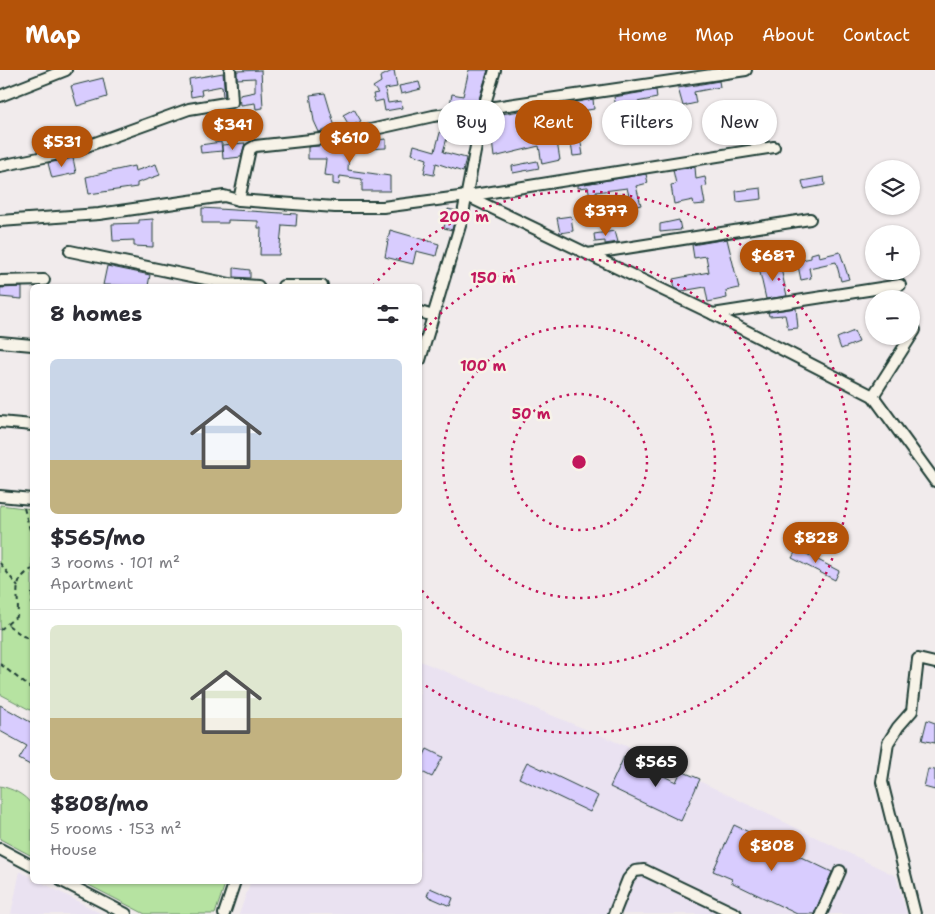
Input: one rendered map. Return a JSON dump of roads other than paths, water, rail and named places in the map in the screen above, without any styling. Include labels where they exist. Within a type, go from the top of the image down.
[{"type":"street","points":[[0,96],[66,70]]},
{"type":"street","points":[[0,166],[73,151],[188,109],[232,102],[230,70]]},
{"type":"street","points":[[487,100],[495,70]]},
{"type":"street","points":[[505,107],[746,70]]},
{"type":"street","points":[[239,200],[250,149],[255,146],[339,137],[403,122],[438,117]]},
{"type":"street","points":[[422,353],[467,196],[477,145]]},
{"type":"street","points":[[0,221],[99,214],[224,196],[239,200],[335,207],[383,207],[467,196],[774,147]]},
{"type":"street","points":[[467,196],[713,314],[873,396],[935,481]]},
{"type":"street","points":[[588,254],[810,220]]},
{"type":"street","points":[[70,251],[230,284]]},
{"type":"street","points":[[0,281],[44,280]]},
{"type":"street","points":[[713,314],[900,285]]},
{"type":"street","points":[[422,313],[432,316]]},
{"type":"street","points":[[0,342],[30,345]]},
{"type":"street","points":[[873,396],[905,345]]},
{"type":"street","points":[[0,422],[30,425]]},
{"type":"street","points":[[0,496],[28,502]]},
{"type":"street","points":[[915,914],[882,782],[888,743],[898,727],[912,711],[918,659],[935,662]]},
{"type":"street","points":[[0,849],[30,865]]},
{"type":"street","points":[[614,914],[628,879],[635,871],[644,870],[736,914]]},
{"type":"street","points":[[821,914],[840,871]]},
{"type":"street","points":[[68,884],[126,914]]},
{"type":"street","points":[[224,914],[234,884]]}]
